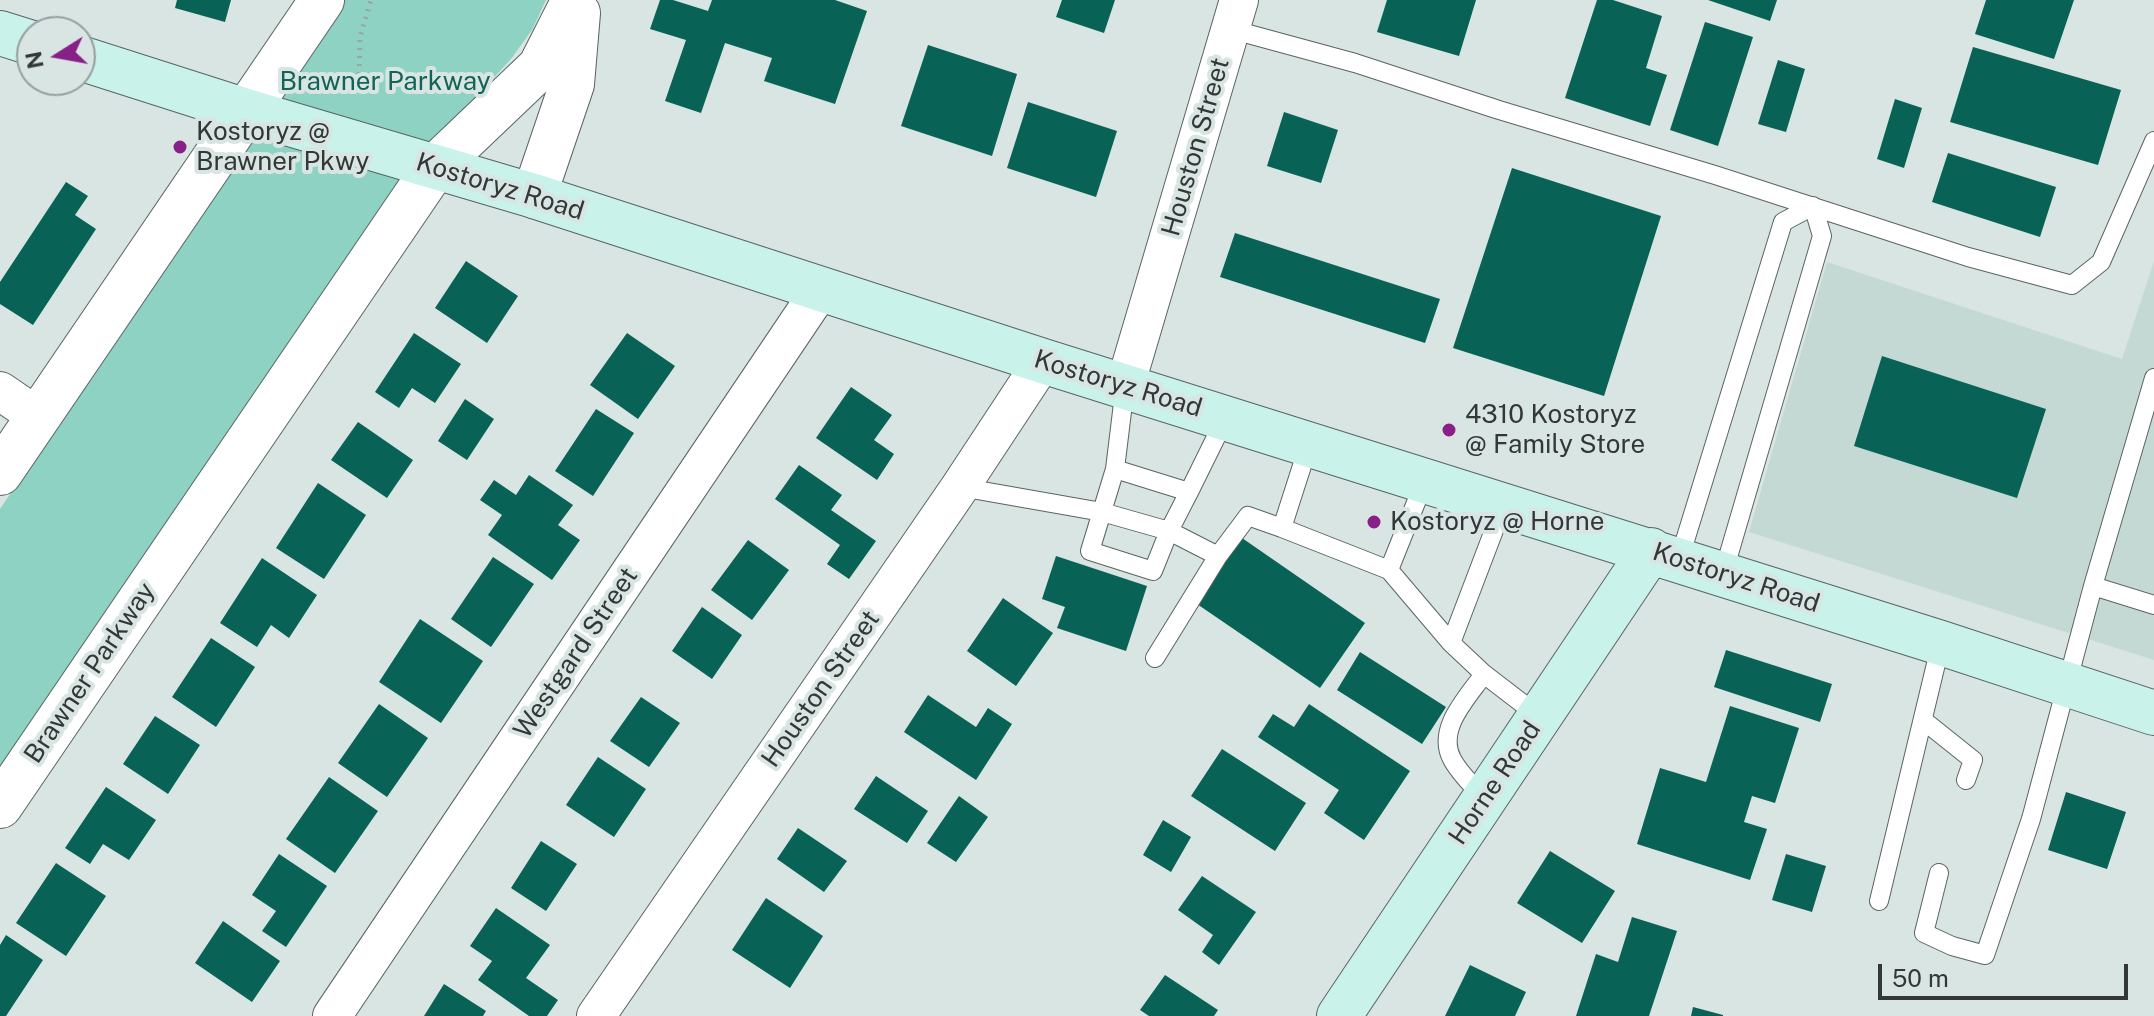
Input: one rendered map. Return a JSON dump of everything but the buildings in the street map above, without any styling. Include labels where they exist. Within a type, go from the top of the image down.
[{"type":"main road","name":"Kostoryz Road","points":[[96,63],[534,196],[1043,361],[1665,555],[2154,713]]},
{"type":"main road","name":"Horne Road","points":[[1339,1016],[1540,717],[1665,555]]},
{"type":"street","points":[[0,473],[322,0]]},
{"type":"street","points":[[534,196],[572,84],[577,0]]},
{"type":"street","name":"Brawner Parkway","points":[[0,806],[435,167],[540,67],[577,0]]},
{"type":"street","name":"Houston Street","points":[[1125,386],[1235,14]]},
{"type":"street","name":"Westgard Street","points":[[332,1016],[821,289]]},
{"type":"street","name":"Houston Street","points":[[596,1016],[960,487],[1043,361]]},
{"type":"street","points":[[0,391],[38,417]]},
{"type":"lane","points":[[1235,14],[1355,63],[1968,257],[2072,285],[2101,262],[2154,141]]},
{"type":"lane","points":[[1665,555],[1783,222],[1813,206]]},
{"type":"lane","points":[[1723,574],[1822,236],[1813,206]]},
{"type":"lane","points":[[1939,873],[1924,933],[1952,946],[1985,955],[2031,819],[2093,586],[2154,378]]},
{"type":"lane","points":[[1125,386],[1115,469],[1090,551],[1153,571],[1169,531],[1225,418]]},
{"type":"lane","points":[[1282,528],[1309,444]]},
{"type":"lane","points":[[1115,469],[1189,492]]},
{"type":"lane","points":[[1389,570],[1425,480]]},
{"type":"lane","points":[[960,487],[1102,512],[1169,531],[1218,556]]},
{"type":"lane","points":[[1451,643],[1504,504]]},
{"type":"lane","points":[[1155,658],[1218,556],[1248,516],[1389,570],[1451,643],[1484,674],[1540,717]]},
{"type":"lane","points":[[2093,586],[2154,605]]},
{"type":"lane","points":[[1879,901],[1941,643]]},
{"type":"lane","points":[[1484,674],[1453,719],[1446,741],[1452,760],[1485,799]]},
{"type":"lane","points":[[1923,720],[1973,760],[1966,780]]},
{"type":"path","points":[[359,82],[360,37],[371,0]]},
{"type":"shaded area","points":[[2154,261],[2154,660],[1749,532],[1827,262],[2122,359]]},
{"type":"green space","name":"Brawner Parkway","points":[[344,0],[546,0],[532,30],[511,59],[461,113],[0,773],[0,509]]},
{"type":"place","name":"Kostoryz @ Brawner Pkwy","points":[[180,147]]},
{"type":"place","name":"4310 Kostoryz @ Family Store","points":[[1449,430]]},
{"type":"place","name":"Kostoryz @ Horne","points":[[1374,522]]}]
